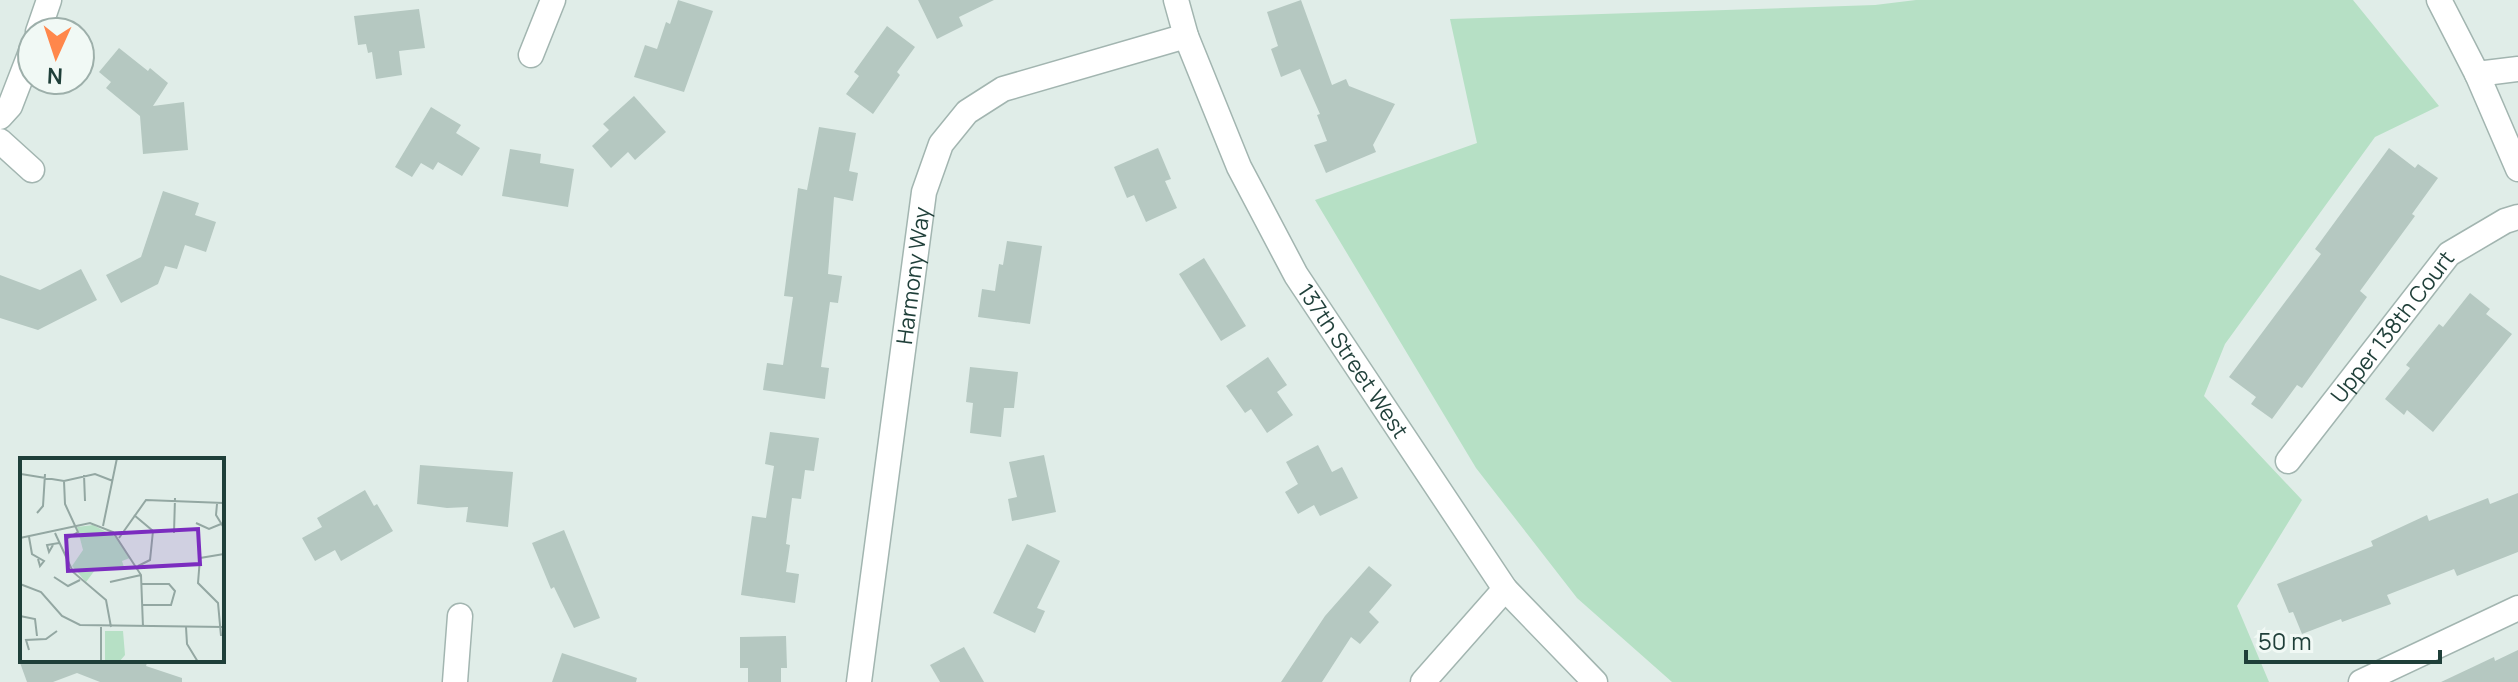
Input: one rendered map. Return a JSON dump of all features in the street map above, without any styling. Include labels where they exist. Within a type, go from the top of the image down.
[{"type":"street","points":[[531,55],[553,0]]},
{"type":"street","name":"137th Street West","points":[[1176,0],[1186,36],[1239,167],[1296,275],[1505,589],[1595,682]]},
{"type":"street","points":[[2439,0],[2477,74],[2518,169]]},
{"type":"street","name":"Harmony Way","points":[[859,682],[924,192],[941,144],[967,112],[1003,89],[1186,36]]},
{"type":"street","points":[[2477,74],[2518,69]]},
{"type":"street","points":[[0,117],[10,106],[16,90]]},
{"type":"street","points":[[0,141],[32,170]]},
{"type":"street","name":"Upper 138th Court","points":[[2288,461],[2449,254],[2505,221],[2518,217]]},
{"type":"street","points":[[1423,682],[1505,589]]},
{"type":"street","points":[[2361,682],[2518,608]]},
{"type":"street","points":[[455,682],[460,616]]},
{"type":"green space","points":[[1916,0],[2353,0],[2439,106],[2375,137],[2225,344],[2204,396],[2302,500],[2237,606],[2269,682],[1672,682],[1577,598],[1476,468],[1315,200],[1477,143],[1450,19],[1875,5]]},
{"type":"building","points":[[678,0],[713,11],[684,92],[634,77],[645,45],[657,49]]},
{"type":"building","points":[[918,0],[994,0],[959,17],[963,26],[937,39]]},
{"type":"building","points":[[1301,0],[1332,85],[1346,79],[1349,86],[1395,104],[1373,145],[1376,152],[1326,173],[1314,145],[1327,141],[1317,115],[1320,114],[1300,69],[1281,77],[1271,49],[1278,46],[1267,12]]},
{"type":"building","points":[[419,9],[425,48],[399,51],[402,75],[376,79],[372,52],[368,53],[366,44],[358,45],[354,16]]},
{"type":"building","points":[[887,26],[915,47],[873,114],[846,94],[859,76],[854,72]]},
{"type":"building","points":[[119,48],[168,83],[153,106],[184,102],[188,150],[143,154],[140,116],[106,88],[111,82],[99,72]]},
{"type":"building","points":[[634,96],[666,132],[635,160],[628,152],[611,168],[592,146],[609,130],[603,124]]},
{"type":"building","points":[[431,107],[461,125],[456,133],[480,148],[462,176],[438,162],[433,170],[421,163],[412,177],[395,167]]},
{"type":"building","points":[[819,127],[856,133],[849,171],[858,173],[853,201],[834,197],[828,274],[842,276],[838,303],[830,302],[821,367],[829,368],[825,399],[763,390],[767,363],[783,365],[793,297],[784,296],[798,188],[807,190]]},
{"type":"building","points":[[1158,148],[1171,179],[1165,181],[1177,208],[1146,222],[1134,195],[1127,198],[1114,167]]},
{"type":"building","points":[[2389,148],[2415,168],[2418,164],[2438,178],[2412,214],[2415,216],[2360,291],[2367,297],[2302,388],[2297,385],[2272,419],[2251,404],[2256,397],[2229,377],[2321,254],[2315,249]]},
{"type":"building","points":[[510,149],[541,154],[540,163],[574,169],[568,207],[502,196]]},
{"type":"building","points":[[163,191],[199,203],[195,215],[216,222],[206,252],[185,245],[177,269],[165,266],[158,284],[121,303],[106,275],[141,257]]},
{"type":"building","points":[[1007,241],[1042,246],[1030,324],[978,317],[982,289],[995,291],[999,264],[1003,265]]},
{"type":"building","points":[[1204,258],[1246,326],[1221,341],[1179,274]]},
{"type":"building","points":[[81,269],[97,300],[38,330],[0,318],[0,275],[40,290]]},
{"type":"building","points":[[2470,293],[2490,309],[2486,314],[2512,334],[2433,432],[2407,410],[2404,415],[2385,399],[2410,368],[2406,365],[2439,324],[2443,327]]},
{"type":"building","points":[[1268,357],[1287,385],[1277,392],[1293,415],[1267,433],[1251,409],[1245,413],[1226,386]]},
{"type":"building","points":[[970,367],[1018,372],[1014,408],[1004,408],[1001,437],[970,433],[973,403],[966,402]]},
{"type":"building","points":[[770,432],[819,438],[814,471],[805,470],[801,499],[792,498],[786,572],[799,574],[795,603],[741,595],[752,516],[766,518],[774,466],[765,464]]},
{"type":"building","points":[[1318,445],[1332,472],[1342,467],[1358,498],[1320,516],[1314,505],[1298,514],[1285,492],[1298,484],[1286,462]]},
{"type":"building","points":[[1044,455],[1056,512],[1012,521],[1008,499],[1017,497],[1009,462]]},
{"type":"building","points":[[420,465],[513,472],[508,527],[466,522],[468,507],[417,504]]},
{"type":"building","points":[[365,490],[393,531],[341,561],[335,550],[315,561],[302,538],[322,527],[317,518]]},
{"type":"building","points":[[2518,493],[2518,552],[2457,576],[2454,569],[2387,595],[2391,604],[2302,634],[2293,612],[2289,613],[2277,584],[2373,546],[2371,541],[2427,515],[2429,521],[2488,498],[2490,504]]},
{"type":"building","points":[[564,530],[600,618],[574,628],[554,587],[551,589],[532,543]]},
{"type":"building","points":[[1027,544],[1060,561],[1037,608],[1045,611],[1035,633],[993,613]]},
{"type":"building","points":[[1369,566],[1392,585],[1369,612],[1379,622],[1360,644],[1351,637],[1322,682],[1281,682],[1325,616]]},
{"type":"building","points":[[786,636],[787,668],[781,668],[781,682],[748,682],[748,668],[740,668],[740,637]]},
{"type":"building","points":[[964,647],[984,682],[940,682],[930,665]]},
{"type":"building","points":[[2518,650],[2518,682],[2441,682],[2494,657],[2495,661]]},
{"type":"building","points":[[562,653],[637,678],[636,682],[552,682]]},
{"type":"building","points":[[19,660],[147,662],[146,666],[182,678],[182,682],[100,682],[77,673],[53,682],[27,682]]}]
